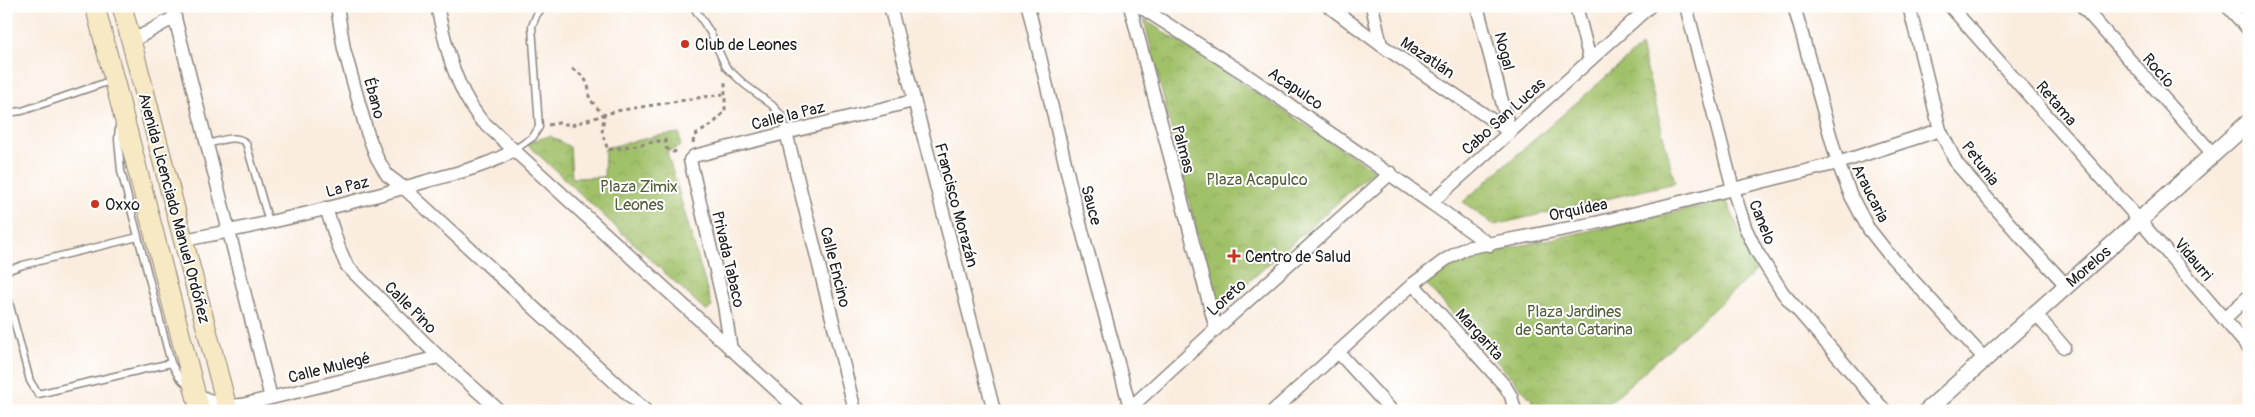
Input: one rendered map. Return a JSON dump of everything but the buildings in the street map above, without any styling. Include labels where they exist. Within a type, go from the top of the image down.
[{"type":"main road","name":"Avenida Licenciado Manuel Ordóñez","points":[[95,6],[138,172],[155,259],[198,402]]},
{"type":"main road","name":"Avenida Licenciado Manuel Ordóñez","points":[[122,6],[227,409]]},
{"type":"main road","points":[[138,172],[148,184],[168,223],[184,240],[155,259],[174,276],[202,310]]},
{"type":"street","name":"Ébano","points":[[337,6],[344,49],[367,132],[377,158],[387,175],[404,188],[646,411]]},
{"type":"street","points":[[437,6],[455,76],[465,99],[480,119],[798,411]]},
{"type":"street","name":"Francisco Morazán","points":[[890,6],[994,411]]},
{"type":"street","name":"Sauce","points":[[1028,6],[1074,201],[1131,409]]},
{"type":"street","name":"Palmas","points":[[1130,6],[1216,329]]},
{"type":"street","name":"Acapulco","points":[[1139,6],[1238,69],[1391,173],[1431,203]]},
{"type":"street","name":"Mazatlán","points":[[1328,6],[1381,45],[1510,132]]},
{"type":"street","points":[[1372,6],[1381,45]]},
{"type":"street","name":"Nogal","points":[[1477,6],[1510,132]]},
{"type":"street","points":[[1576,6],[1590,60]]},
{"type":"street","name":"Cabo San Lucas","points":[[1431,203],[1650,6]]},
{"type":"street","name":"Canelo","points":[[1686,6],[1733,189],[1745,227],[1768,272],[1783,293],[1885,411]]},
{"type":"street","name":"Araucaria","points":[[1794,6],[1838,163],[1851,196],[1868,228],[1887,252],[1984,358]]},
{"type":"street","name":"Petunia","points":[[1909,6],[1940,130],[1957,164],[2066,285]]},
{"type":"street","name":"Retama","points":[[1950,6],[2140,221]]},
{"type":"street","name":"Rocío","points":[[2082,6],[2213,154]]},
{"type":"street","points":[[2228,6],[2249,30]]},
{"type":"street","points":[[132,42],[173,12],[271,398]]},
{"type":"street","name":"Calle la Paz","points":[[693,151],[786,132],[913,100]]},
{"type":"street","name":"Morelos","points":[[1927,411],[2249,122]]},
{"type":"street","name":"Orquídea","points":[[1273,411],[1413,284],[1445,260],[1466,248],[1490,245],[1596,223],[1838,163],[1940,130]]},
{"type":"street","name":"Calle Encino","points":[[786,132],[855,411]]},
{"type":"street","name":"La Paz","points":[[184,240],[229,232],[404,188],[497,160],[514,150]]},
{"type":"street","name":"Privada Tabaco","points":[[693,151],[690,160],[693,177],[724,305],[731,350]]},
{"type":"street","name":"Loreto","points":[[1131,409],[1216,329],[1391,173]]},
{"type":"street","points":[[1431,203],[1490,245]]},
{"type":"street","name":"Calle Pino","points":[[326,208],[339,248],[348,266],[439,356],[500,411]]},
{"type":"street","name":"Vidaurri","points":[[2140,221],[2249,348]]},
{"type":"street","name":"Margarita","points":[[1413,284],[1505,386],[1511,396],[1515,411]]},
{"type":"street","points":[[2224,319],[2249,296]]},
{"type":"street","points":[[2035,313],[2064,347]]},
{"type":"street","points":[[1338,352],[1392,411]]},
{"type":"street","name":"Calle Mulegé","points":[[227,409],[439,356]]},
{"type":"street","points":[[198,402],[214,404],[227,409]]},
{"type":"lane","points":[[514,150],[533,137],[539,127],[532,26],[537,14],[544,6]]},
{"type":"lane","points":[[692,6],[710,32],[726,67],[744,84],[772,104],[782,116],[786,132]]},
{"type":"lane","points":[[6,113],[22,110],[114,80]]},
{"type":"lane","points":[[121,105],[118,139],[121,171],[138,236],[155,259],[171,363],[198,402]]},
{"type":"lane","points":[[207,144],[235,138],[242,139],[246,143],[269,222]]},
{"type":"lane","points":[[6,271],[138,236]]},
{"type":"lane","points":[[6,292],[30,381],[38,394],[171,363]]},
{"type":"path","points":[[572,69],[583,75],[590,88],[589,98],[604,116],[602,133],[608,150],[665,140],[666,148],[673,152],[693,151],[694,136],[713,124],[725,111],[726,67]]},
{"type":"path","points":[[539,127],[559,124],[572,125],[616,111],[724,94]]},
{"type":"green space","name":"Plaza Acapulco","points":[[1144,19],[1374,170],[1216,311]]},
{"type":"green space","points":[[1641,46],[1675,183],[1494,225],[1463,202]]},
{"type":"green space","name":"Plaza Zimix Leones","points":[[679,133],[681,146],[667,152],[712,307],[706,311],[526,143],[550,136],[570,147],[572,178],[604,177],[605,148]]},
{"type":"green space","name":"Plaza Jardines de Santa Catarina","points":[[1727,201],[1756,271],[1600,411],[1530,411],[1532,400],[1425,283],[1437,272],[1468,257]]},
{"type":"place","name":"Club de Leones","points":[[685,44]]},
{"type":"place","name":"Oxxo","points":[[95,204]]},
{"type":"place","name":"Centro de Salud","points":[[1234,256]]}]
